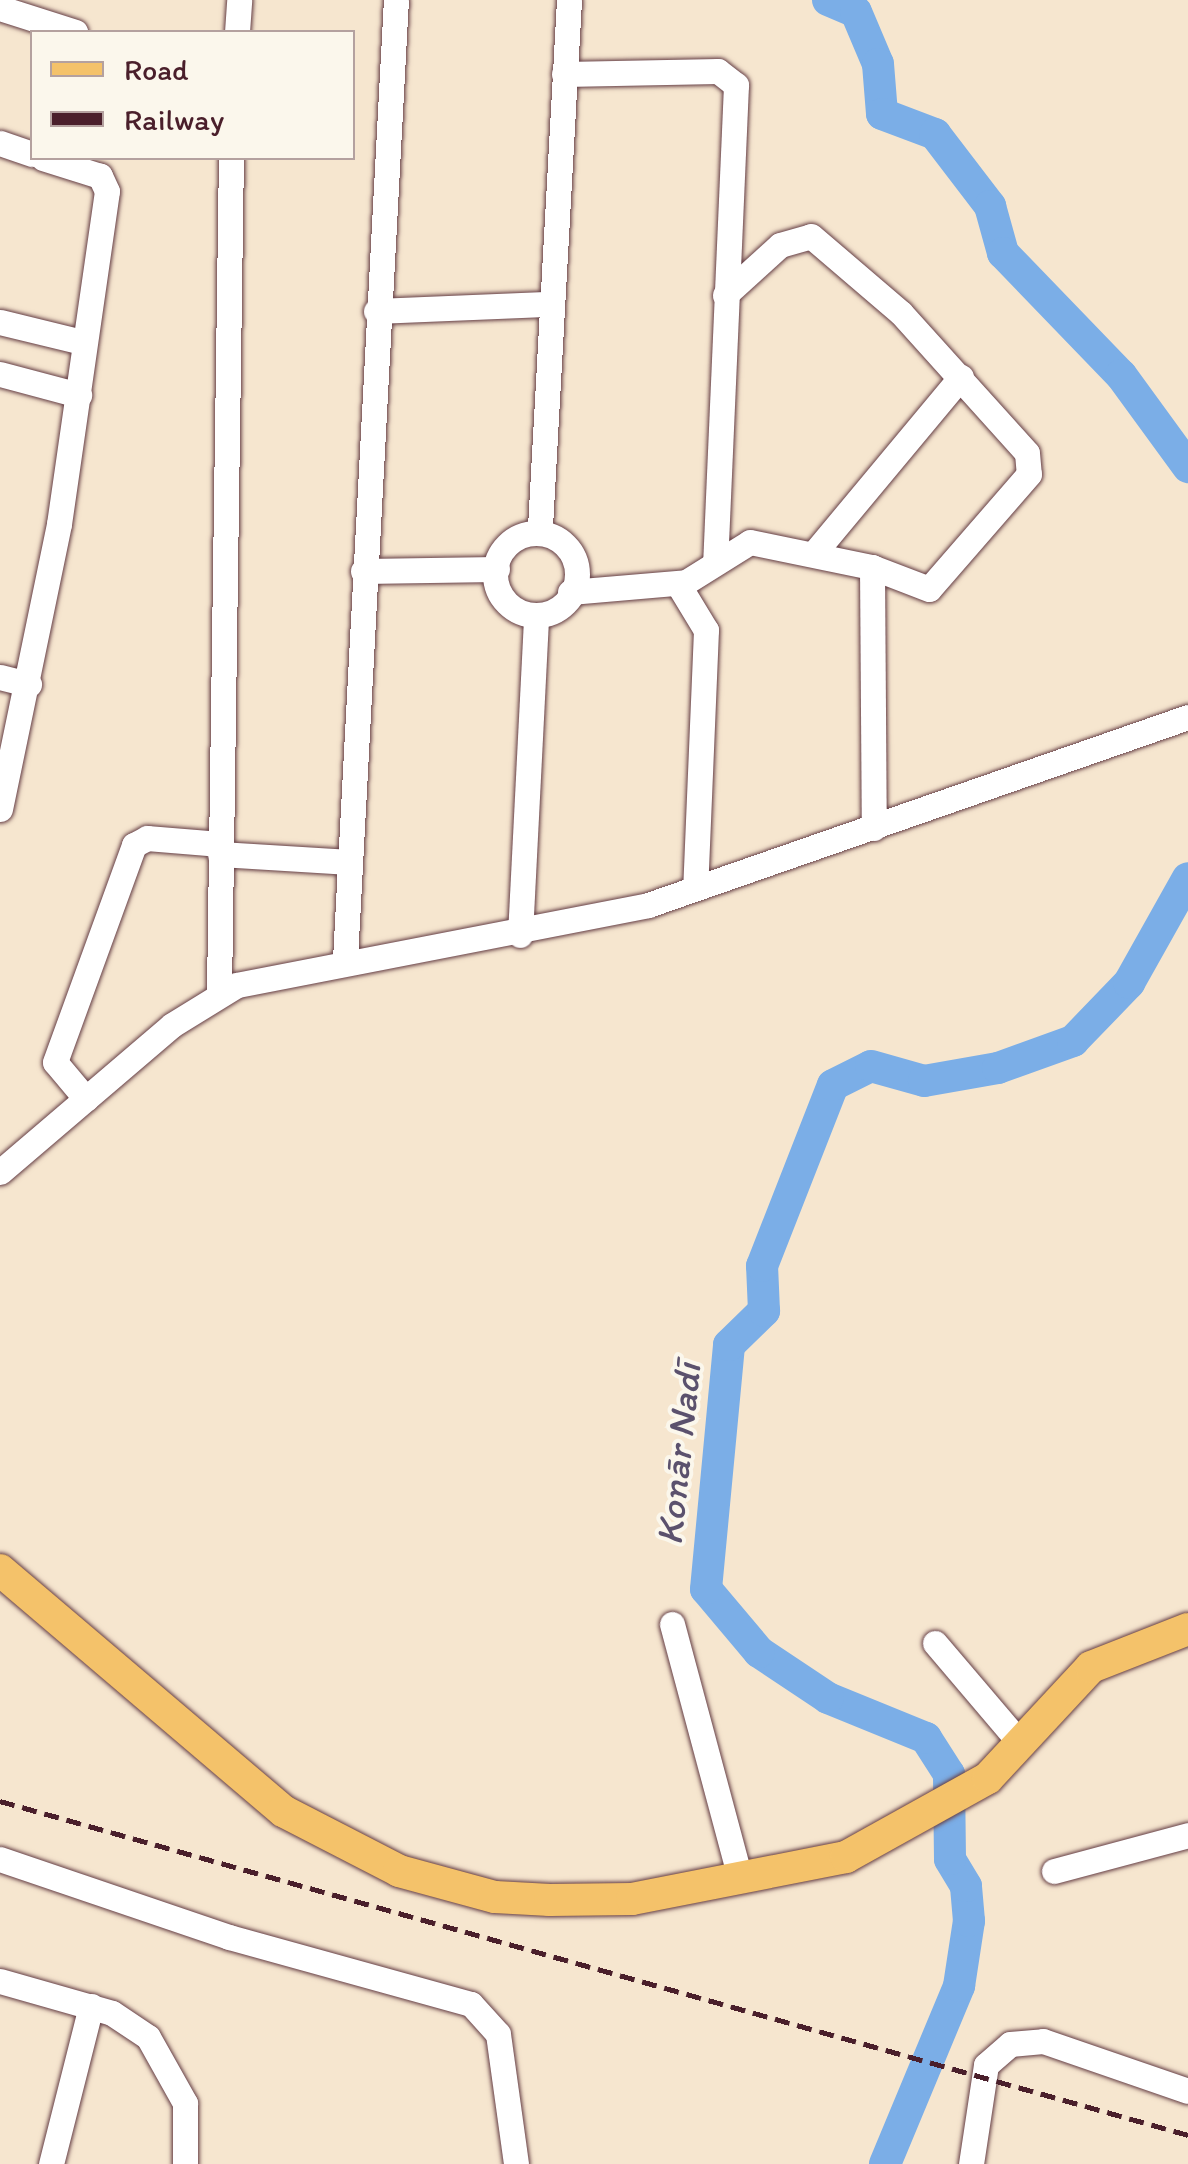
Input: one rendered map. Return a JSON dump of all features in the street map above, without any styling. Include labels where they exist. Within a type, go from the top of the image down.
[{"type":"main road","points":[[0,1570],[284,1811],[400,1871],[496,1897],[550,1900],[632,1899],[846,1856],[988,1778],[1091,1667],[1188,1628]]},
{"type":"street","points":[[237,30],[239,0]]},
{"type":"street","points":[[346,959],[376,311],[396,0]]},
{"type":"street","points":[[570,0],[546,304],[540,527],[574,558],[570,592]]},
{"type":"street","points":[[0,8],[70,30]]},
{"type":"street","points":[[564,74],[732,76],[715,561]]},
{"type":"street","points":[[0,143],[30,153]]},
{"type":"street","points":[[0,809],[29,684],[79,394],[82,342],[105,182],[48,160]]},
{"type":"street","points":[[218,992],[231,160]]},
{"type":"street","points":[[520,934],[536,620],[570,592],[678,584],[750,542],[872,566],[928,589],[1029,474],[1019,441],[961,377],[811,236],[780,244],[725,295]]},
{"type":"street","points":[[376,311],[546,304]]},
{"type":"street","points":[[0,322],[82,342]]},
{"type":"street","points":[[0,374],[79,394]]},
{"type":"street","points":[[814,552],[961,377]]},
{"type":"street","points":[[536,620],[503,596],[496,569],[507,544],[540,527]]},
{"type":"street","points":[[872,566],[874,828]]},
{"type":"street","points":[[363,571],[496,569]]},
{"type":"street","points":[[678,584],[706,641],[695,888]]},
{"type":"street","points":[[0,677],[29,684]]},
{"type":"street","points":[[0,1172],[218,992],[346,959],[520,934],[695,888],[1188,717]]},
{"type":"street","points":[[86,1099],[55,1062],[134,846],[146,838],[350,862]]},
{"type":"street","points":[[672,1624],[740,1876]]},
{"type":"street","points":[[935,1643],[1020,1742]]},
{"type":"street","points":[[1054,1870],[1188,1835]]},
{"type":"street","points":[[0,1859],[229,1937],[472,2004],[498,2034],[516,2164]]},
{"type":"street","points":[[0,1980],[91,2006],[129,2023],[165,2058],[186,2102],[184,2164]]},
{"type":"street","points":[[51,2164],[91,2006]]},
{"type":"street","points":[[970,2164],[986,2065],[1010,2044],[1043,2042],[1188,2091]]},
{"type":"waterway","name":"Konār Nadī","points":[[828,0],[856,12],[878,64],[882,114],[935,134],[990,206],[1003,253],[1121,375],[1188,467]]},
{"type":"waterway","name":"Konār Nadī","points":[[885,2164],[959,1986],[969,1921],[966,1886],[950,1859],[949,1774],[926,1738],[828,1698],[759,1652],[706,1589],[729,1345],[764,1311],[762,1266],[833,1085],[871,1066],[924,1081],[998,1068],[1073,1041],[1129,983],[1188,878]]},
{"type":"railway","points":[[0,1801],[1188,2135]]}]
